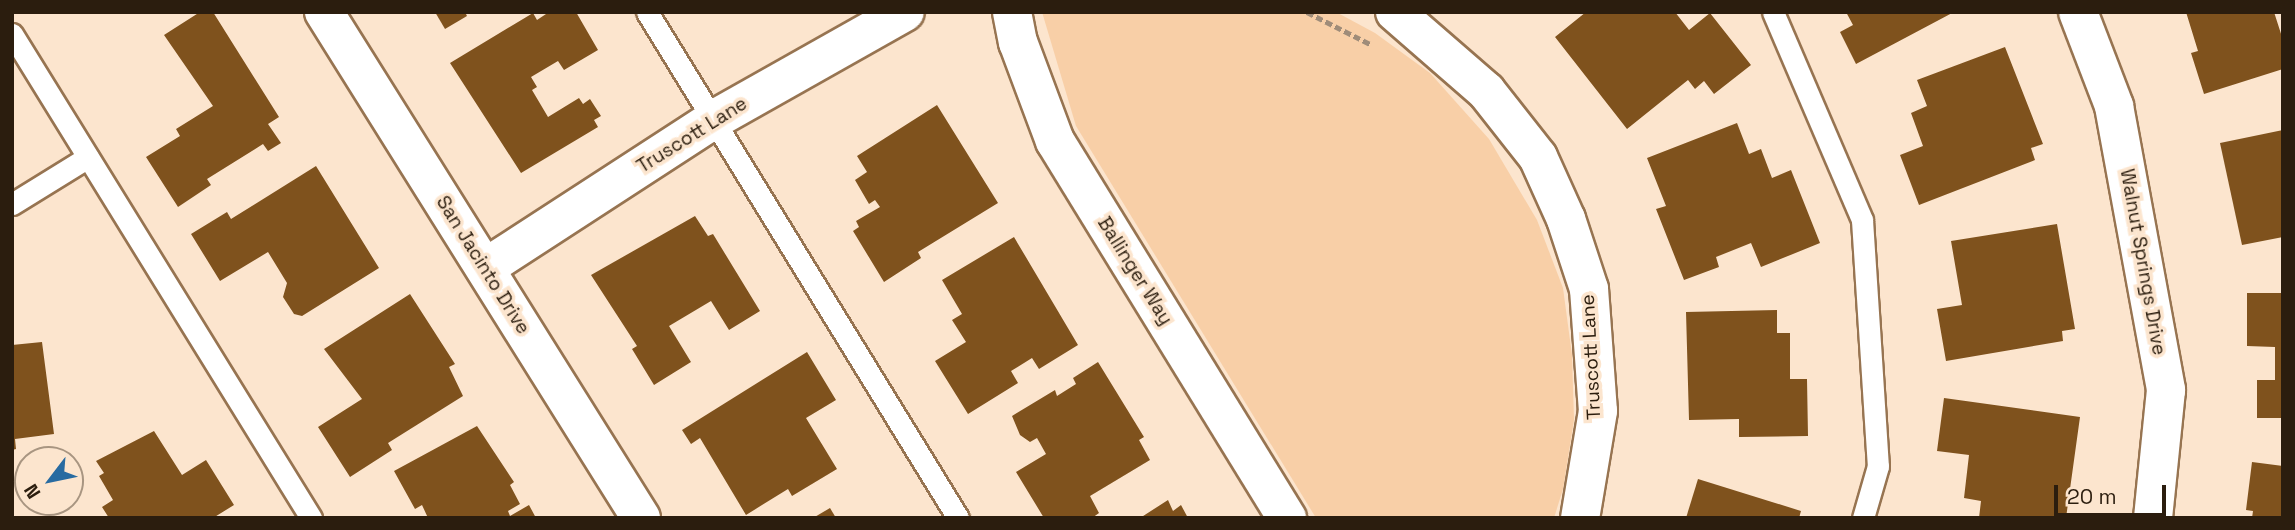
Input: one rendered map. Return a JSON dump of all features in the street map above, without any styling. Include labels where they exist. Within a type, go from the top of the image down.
[{"type":"street","name":"San Jacinto Drive","points":[[324,12],[641,518]]},
{"type":"street","name":"Truscott Lane","points":[[485,268],[713,120],[905,12]]},
{"type":"street","name":"Ballinger Way","points":[[1012,12],[1018,42],[1055,141],[1287,518]]},
{"type":"street","name":"Truscott Lane","points":[[1395,12],[1486,91],[1538,157],[1566,219],[1589,289],[1598,411],[1580,518]]},
{"type":"street","name":"Walnut Springs Drive","points":[[2078,12],[2114,106],[2166,390],[2153,518]]},
{"type":"lane","points":[[647,12],[958,518]]},
{"type":"lane","points":[[1773,12],[1862,220],[1878,466],[1863,518]]},
{"type":"lane","points":[[12,34],[311,518]]},
{"type":"lane","points":[[12,204],[88,157]]},
{"type":"path","points":[[1307,12],[1376,47]]},
{"type":"shaded area","points":[[1042,12],[1336,12],[1375,33],[1430,73],[1489,139],[1537,220],[1563,288],[1572,355],[1574,420],[1563,489],[1554,518],[1316,518],[1076,126]]},
{"type":"building","points":[[200,12],[213,12],[279,117],[268,124],[281,143],[268,151],[263,144],[207,179],[211,185],[178,207],[146,157],[180,136],[176,129],[213,106],[164,35]]},
{"type":"building","points":[[435,12],[465,12],[467,16],[445,29]]},
{"type":"building","points":[[549,12],[576,12],[598,50],[564,70],[558,61],[531,77],[537,87],[532,90],[548,117],[579,98],[583,104],[590,99],[601,116],[594,120],[598,127],[521,173],[450,63],[533,13],[537,20]]},
{"type":"building","points":[[1586,12],[1675,12],[1689,30],[1710,13],[1751,65],[1714,94],[1704,81],[1695,89],[1688,80],[1627,129],[1555,37]]},
{"type":"building","points":[[1846,12],[1954,12],[1856,64],[1840,32],[1853,25]]},
{"type":"building","points":[[2186,12],[2274,12],[2283,40],[2283,69],[2204,94],[2191,53],[2198,51]]},
{"type":"building","points":[[2005,47],[2043,144],[2031,148],[2035,160],[1919,205],[1900,155],[1923,146],[1911,113],[1927,106],[1917,80]]},
{"type":"building","points":[[937,105],[998,203],[918,252],[921,258],[884,282],[853,231],[859,227],[856,221],[880,207],[875,200],[869,204],[855,180],[867,172],[857,156]]},
{"type":"building","points":[[1737,123],[1749,154],[1761,149],[1772,178],[1791,170],[1820,243],[1761,267],[1751,243],[1716,257],[1719,267],[1684,280],[1656,209],[1666,206],[1647,158]]},
{"type":"building","points":[[2283,130],[2283,237],[2242,245],[2220,143]]},
{"type":"building","points":[[316,166],[379,268],[302,316],[294,314],[283,297],[287,283],[268,252],[220,281],[191,234],[227,212],[231,219]]},
{"type":"building","points":[[695,216],[708,236],[713,234],[760,311],[729,330],[711,301],[669,326],[691,362],[654,385],[632,349],[637,346],[591,275]]},
{"type":"building","points":[[2057,224],[2075,329],[2062,331],[2063,341],[1946,361],[1937,309],[1962,305],[1951,241]]},
{"type":"building","points":[[1014,237],[1078,345],[1039,369],[1032,358],[1011,371],[1018,383],[968,414],[935,361],[966,342],[952,320],[962,314],[942,280]]},
{"type":"building","points":[[2247,293],[2283,293],[2283,418],[2257,418],[2257,380],[2275,380],[2275,347],[2247,346]]},
{"type":"building","points":[[410,294],[455,364],[449,367],[463,396],[388,443],[392,450],[350,477],[318,427],[362,399],[324,349]]},
{"type":"building","points":[[1777,310],[1777,333],[1790,333],[1790,379],[1807,379],[1808,436],[1739,437],[1739,419],[1689,420],[1686,312]]},
{"type":"building","points":[[42,342],[54,434],[15,439],[16,446],[12,450],[12,345]]},
{"type":"building","points":[[807,352],[836,400],[806,418],[837,469],[792,496],[788,489],[746,515],[700,438],[691,444],[682,430]]},
{"type":"building","points":[[1098,362],[1144,437],[1139,440],[1150,460],[1090,496],[1099,513],[1092,518],[1044,518],[1016,472],[1046,454],[1037,438],[1030,442],[1020,435],[1012,416],[1055,390],[1057,396],[1076,384],[1073,378]]},
{"type":"building","points":[[1944,398],[2080,417],[2066,518],[1979,518],[1981,501],[1964,498],[1969,455],[1937,451]]},
{"type":"building","points":[[477,426],[514,482],[510,485],[520,504],[508,511],[510,516],[529,505],[536,518],[428,518],[422,505],[415,509],[394,471]]},
{"type":"building","points":[[154,431],[182,475],[206,460],[234,505],[213,518],[109,518],[102,507],[113,500],[99,476],[104,473],[96,461]]},
{"type":"building","points":[[2252,462],[2283,466],[2283,518],[2252,518],[2253,511],[2246,510]]},
{"type":"building","points":[[1698,479],[1801,511],[1799,518],[1686,518]]},
{"type":"building","points":[[1168,500],[1173,511],[1181,505],[1188,518],[1140,518]]},
{"type":"building","points":[[830,508],[836,518],[813,518]]}]
